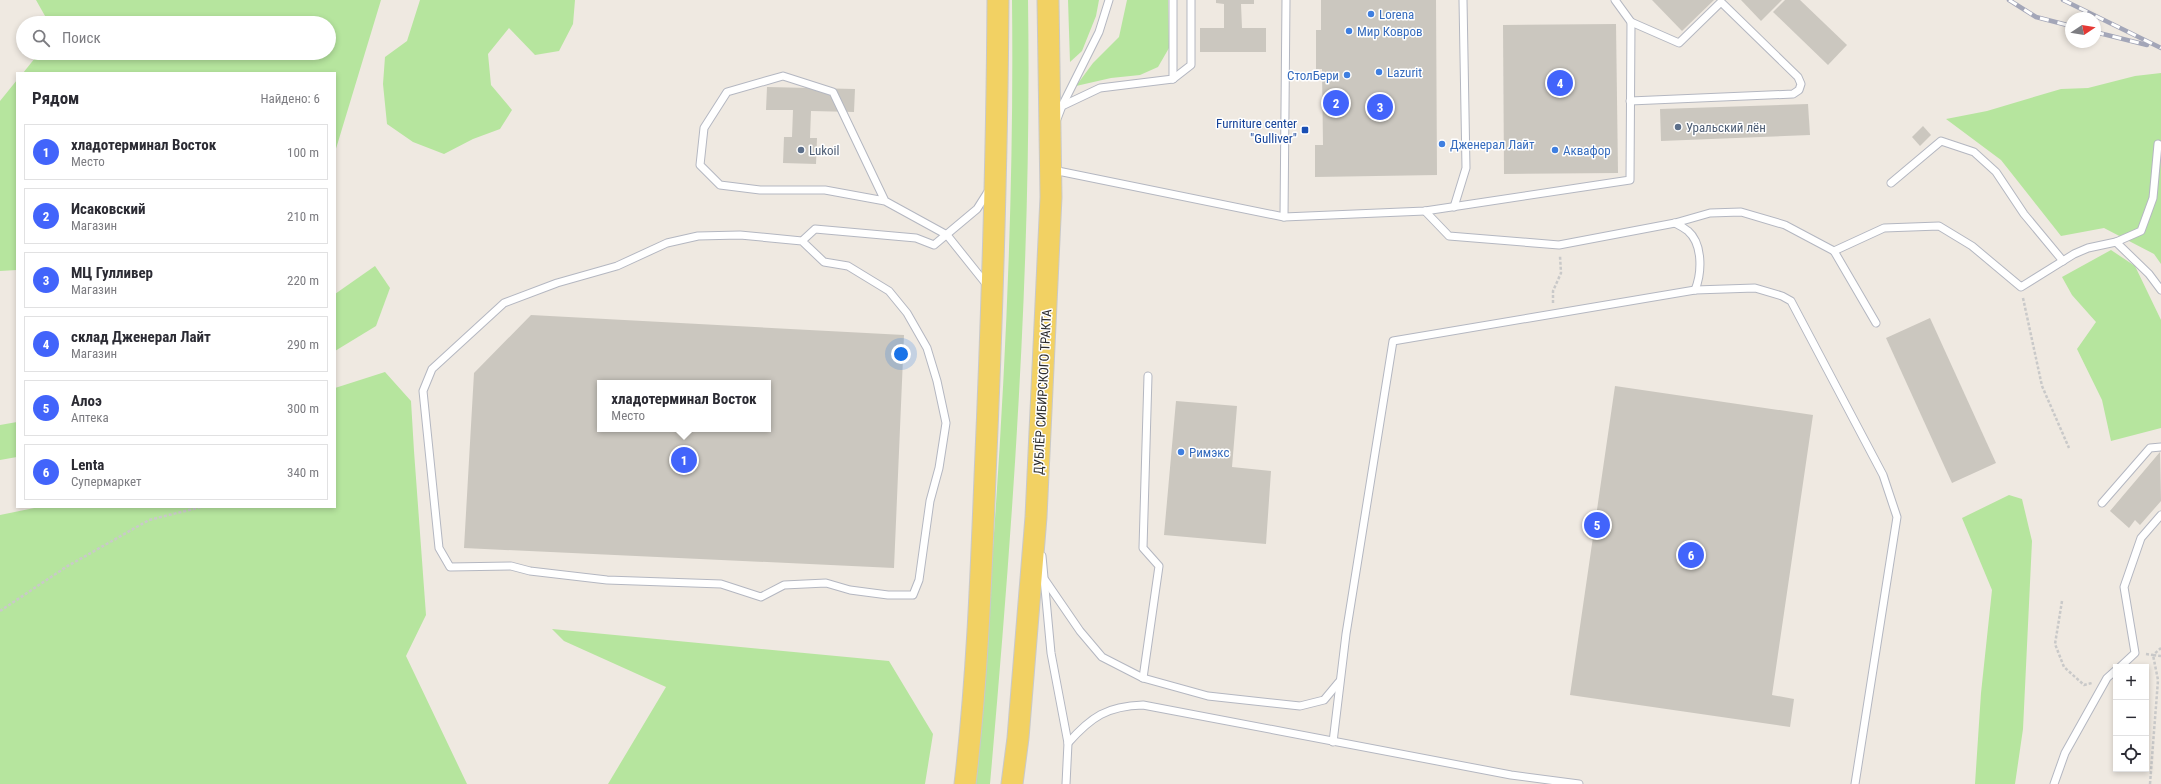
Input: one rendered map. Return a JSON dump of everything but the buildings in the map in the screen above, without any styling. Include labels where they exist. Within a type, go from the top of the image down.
[{"type":"main road","points":[[965,784],[971,734],[982,548],[994,293],[997,176],[998,0]]},
{"type":"main road","name":"ДУБЛЁР СИБИРСКОГО ТРАКТА","points":[[1012,784],[1018,738],[1036,517],[1051,169],[1048,0]]},
{"type":"lane","points":[[1050,136],[1062,106],[1099,32],[1109,0]]},
{"type":"lane","points":[[1173,0],[1173,79]]},
{"type":"lane","points":[[1062,106],[1100,88],[1173,79],[1191,65],[1192,0]]},
{"type":"lane","points":[[1284,217],[1286,0]]},
{"type":"lane","points":[[1454,207],[1466,168],[1463,0]]},
{"type":"lane","points":[[1615,0],[1631,22],[1679,43],[1721,2],[1798,77],[1801,84],[1799,90],[1793,94],[1630,101]]},
{"type":"lane","points":[[1051,169],[1284,217],[1424,211],[1630,180],[1631,22]]},
{"type":"lane","points":[[885,201],[833,92],[783,76],[727,92],[704,128],[700,165],[720,185],[760,190],[825,190],[885,201],[947,235],[994,293]]},
{"type":"lane","points":[[1891,183],[1941,141],[1974,152],[1996,172],[2024,214],[2063,261]]},
{"type":"lane","points":[[1834,250],[1884,228],[1940,226],[1972,246],[2020,287],[2088,248],[2116,242],[2141,231],[2153,198],[2158,144]]},
{"type":"lane","points":[[802,241],[824,262],[848,266],[890,291],[907,313],[927,348],[935,374],[946,423],[939,468],[930,500],[920,580],[913,595],[888,595],[850,590],[826,583],[784,585],[761,597],[721,584],[607,580],[530,571],[511,566],[450,567],[439,548],[423,391],[432,369],[504,303],[557,283],[617,266],[667,243],[698,236],[733,236],[802,241],[815,230],[916,238],[934,245],[977,209],[997,176]]},
{"type":"lane","points":[[1424,211],[1449,236],[1559,245],[1675,223],[1710,213],[1741,212],[1785,225],[1834,250],[1876,323]]},
{"type":"lane","points":[[1675,223],[1689,232],[1698,245],[1700,279],[1695,290]]},
{"type":"lane","points":[[2116,242],[2149,274],[2161,290]]},
{"type":"lane","points":[[1333,742],[1339,682],[1392,343],[1396,340],[1554,315],[1695,290],[1755,288],[1782,296],[1791,301],[1883,475],[1896,517],[1855,784]]},
{"type":"lane","points":[[1143,678],[1159,566],[1143,548],[1148,376]]},
{"type":"lane","points":[[2102,503],[2150,448],[2161,447]]},
{"type":"lane","points":[[2123,664],[2135,654],[2124,587],[2141,538],[2161,515]]},
{"type":"lane","points":[[1036,517],[1045,580],[1051,653],[1068,742],[1066,784]]},
{"type":"lane","points":[[1045,580],[1080,631],[1102,657],[1143,678],[1208,696],[1300,706],[1324,700],[1339,682]]},
{"type":"lane","points":[[2054,784],[2064,753],[2107,678],[2113,673]]},
{"type":"lane","points":[[1068,742],[1085,723],[1108,711],[1124,706],[1143,705],[1511,775],[1579,784]]},
{"type":"path","points":[[1554,315],[1553,291],[1562,273],[1559,245]]},
{"type":"path","points":[[2020,287],[2042,386],[2069,448]]},
{"type":"path","points":[[0,611],[66,567],[148,520],[197,508]]},
{"type":"path","points":[[2062,601],[2055,644],[2064,666],[2084,684],[2107,678]]},
{"type":"path","points":[[2153,655],[2161,648]]},
{"type":"path","points":[[2135,654],[2161,656]]},
{"type":"path","points":[[2150,784],[2158,680],[2153,655]]},
{"type":"green space","points":[[36,0],[381,0],[336,149],[336,72],[24,72],[33,60],[336,60],[336,16],[45,16]]},
{"type":"green space","points":[[420,0],[575,0],[573,24],[559,51],[535,55],[509,28],[488,54],[491,85],[512,110],[500,129],[473,139],[444,154],[413,142],[387,124],[383,84],[385,57],[407,41]]},
{"type":"green space","points":[[1012,0],[1028,0],[1027,196],[1024,294],[1013,490],[990,784],[974,784],[990,588],[1003,392],[1011,196]]},
{"type":"green space","points":[[1068,0],[1099,0],[1096,16],[1082,51],[1070,62]]},
{"type":"green space","points":[[1127,0],[1168,0],[1169,48],[1158,67],[1140,75],[1111,78],[1076,86],[1093,63],[1119,37]]},
{"type":"green space","points":[[2161,73],[2161,264],[2154,254],[2104,228],[2061,236],[2001,160],[1946,119],[1987,111],[2061,89],[2088,88],[2135,76]]},
{"type":"green space","points":[[16,81],[16,270],[0,271],[0,101]]},
{"type":"green space","points":[[2111,250],[2135,266],[2161,320],[2161,428],[2111,441],[2102,400],[2077,349],[2096,322],[2072,295],[2062,277]]},
{"type":"green space","points":[[375,266],[390,288],[376,326],[336,350],[336,293]]},
{"type":"green space","points":[[385,372],[411,401],[426,615],[406,656],[467,784],[0,784],[0,515],[34,508],[336,508],[336,388]]},
{"type":"green space","points":[[16,422],[16,457],[0,460],[0,425]]},
{"type":"green space","points":[[2009,495],[2022,499],[2032,541],[2023,729],[2015,784],[1975,784],[1981,693],[1992,590],[1962,518]]},
{"type":"green space","points":[[552,629],[889,661],[933,734],[925,784],[608,784],[666,687],[564,641]]},
{"type":"railway","points":[[2009,0],[2036,17],[2065,24]]},
{"type":"railway","points":[[2063,0],[2161,48]]},
{"type":"railway","points":[[2101,34],[2147,45]]},
{"type":"place","name":"Lorena","points":[[1371,14]]},
{"type":"place","name":"Мир Ковров","points":[[1349,31]]},
{"type":"place","name":"Lazurit","points":[[1379,72]]},
{"type":"place","name":"СтолБери","points":[[1347,75]]},
{"type":"place","name":"склад Дженерал Лайт","points":[[1560,83]]},
{"type":"place","name":"Исаковский","points":[[1336,103]]},
{"type":"place","name":"МЦ Гулливер","points":[[1380,107]]},
{"type":"place","name":"Уральский лён","points":[[1678,127]]},
{"type":"place","name":"Furniture center \"Gulliver\"","points":[[1305,130]]},
{"type":"place","name":"Дженерал Лайт","points":[[1442,144]]},
{"type":"place","name":"Lukoil","points":[[801,150]]},
{"type":"place","name":"Аквафор","points":[[1555,150]]},
{"type":"place","name":"Римэкс","points":[[1181,452]]},
{"type":"place","name":"хладотерминал Восток","points":[[684,460]]},
{"type":"place","name":"Алоэ","points":[[1597,525]]},
{"type":"place","name":"Lenta","points":[[1691,555]]}]
